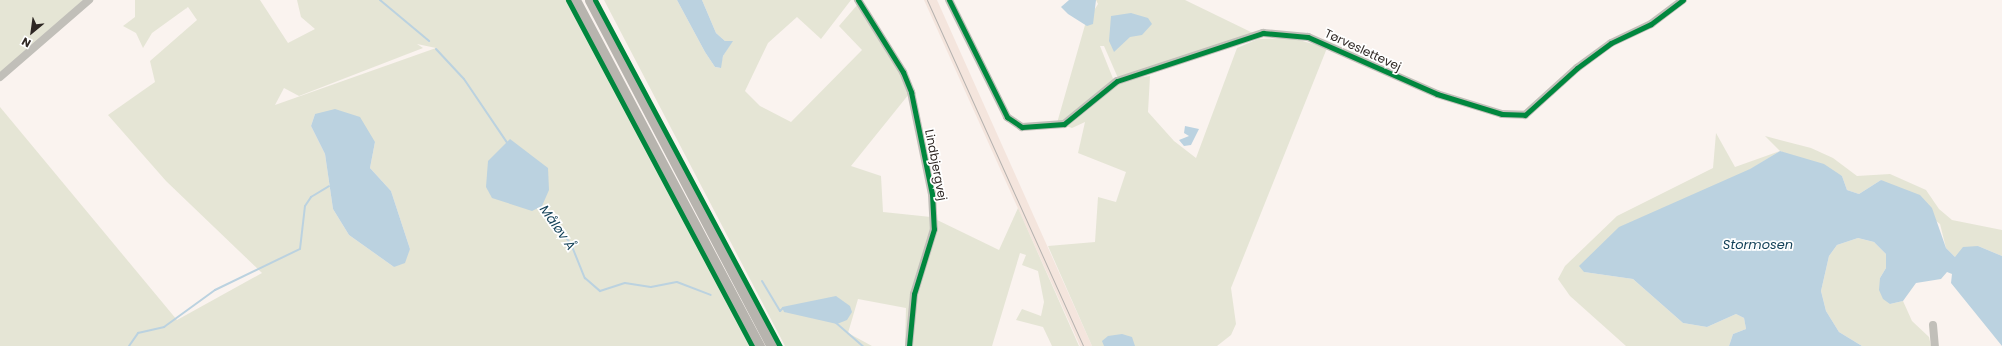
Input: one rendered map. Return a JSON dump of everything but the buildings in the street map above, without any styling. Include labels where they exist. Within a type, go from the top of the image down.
[{"type":"main road","points":[[575,0],[759,346]]},
{"type":"main road","points":[[590,0],[772,346]]},
{"type":"street","points":[[0,77],[89,0]]},
{"type":"street","name":"Lindbjergvej","points":[[858,0],[909,86],[932,194],[934,229],[914,294],[909,346]]},
{"type":"street","name":"Tørveslettevej","points":[[949,0],[1007,117],[1014,125],[1064,124],[1117,81],[1263,32],[1308,37],[1437,94],[1502,114],[1525,115],[1577,68],[1611,43],[1651,24],[1683,0]]},
{"type":"street","points":[[1933,325],[1935,346]]},
{"type":"shaded area","points":[[924,0],[937,0],[1092,346],[1080,346]]},
{"type":"green space","points":[[0,0],[83,0],[0,76]]},
{"type":"green space","points":[[135,0],[260,0],[288,43],[315,29],[301,17],[297,0],[568,0],[751,346],[0,346],[0,107],[177,320],[262,273],[166,181],[108,115],[155,82],[150,61],[197,20],[188,7],[152,33],[143,48],[136,33],[123,26],[135,17]],"holes":[[[417,44],[436,48],[275,105],[284,88],[299,96],[423,48]],[[315,114],[375,142],[370,168],[391,191],[410,249],[394,267],[349,235],[333,209],[325,154],[311,126]]]},
{"type":"green space","points":[[604,0],[677,0],[705,52],[715,67],[720,68],[723,56],[732,41],[725,41],[716,33],[702,0],[851,0],[821,39],[797,17],[768,43],[745,91],[760,106],[791,122],[862,50],[839,26],[858,4],[902,73],[909,94],[851,166],[881,176],[883,212],[931,217],[999,250],[1018,208],[1079,346],[1052,346],[1043,327],[1016,320],[1022,309],[1041,316],[1044,302],[1038,271],[1022,265],[1026,255],[1020,253],[992,346],[905,346],[906,308],[858,299],[848,333],[872,346],[785,346]]},
{"type":"green space","points":[[1096,0],[1185,0],[1255,34],[1118,78],[1104,46],[1100,46],[1114,81],[1150,76],[1148,112],[1174,141],[1196,158],[1237,48],[1258,39],[1292,38],[1327,48],[1231,288],[1236,324],[1231,335],[1217,346],[1092,346],[1048,246],[1095,242],[1098,197],[1116,202],[1126,172],[1078,153],[1085,122],[1072,128],[1057,123],[1085,25],[1098,4]]},
{"type":"green space","points":[[1716,133],[1735,167],[1780,151],[1584,272],[1633,279],[1683,323],[1707,327],[1736,314],[1744,318],[1746,329],[1733,334],[1729,346],[1626,346],[1570,296],[1558,279],[1565,266],[1617,216],[1713,168]]},
{"type":"green space","points":[[1765,136],[1811,148],[1833,158],[1857,176],[1890,174],[1926,190],[1939,209],[1952,220],[2002,230],[2002,256],[1978,246],[1955,257],[1946,248],[1940,224],[1881,180],[1859,194],[1847,190],[1842,176],[1780,151]]},
{"type":"green space","points":[[1858,238],[1874,242],[1886,254],[1886,268],[1880,278],[1890,304],[1903,301],[1912,321],[1929,337],[1931,346],[1862,346],[1839,332],[1826,311],[1821,291],[1829,256],[1837,245]]},
{"type":"water","points":[[677,0],[702,0],[716,33],[725,41],[733,41],[723,56],[721,68],[715,67],[705,52]]},
{"type":"water","points":[[1069,0],[1096,0],[1093,24],[1087,26],[1068,14],[1061,7]]},
{"type":"water","points":[[1131,13],[1148,18],[1152,24],[1142,35],[1130,37],[1114,52],[1109,41],[1111,16]]},
{"type":"water","points":[[335,109],[360,117],[375,142],[370,168],[391,191],[410,249],[405,263],[394,267],[349,235],[333,209],[325,154],[311,126],[315,114]]},
{"type":"water","points":[[1185,126],[1199,129],[1191,145],[1184,146],[1179,140],[1189,136],[1184,133]]},
{"type":"water","points":[[510,139],[548,168],[549,190],[542,206],[532,211],[492,198],[486,187],[488,161]]},
{"type":"water","name":"Stormosen","points":[[1780,151],[1824,164],[1842,176],[1847,190],[1859,194],[1881,180],[1920,195],[1932,208],[1946,248],[1955,257],[1963,247],[1978,246],[2002,256],[2002,346],[1951,283],[1952,274],[1947,272],[1941,279],[1916,283],[1903,301],[1890,304],[1883,299],[1879,290],[1880,278],[1886,268],[1886,254],[1874,242],[1858,238],[1837,245],[1829,256],[1821,291],[1826,311],[1839,332],[1862,346],[1729,346],[1733,334],[1746,329],[1744,318],[1736,314],[1707,327],[1683,323],[1633,279],[1584,272],[1579,266],[1619,227],[1750,169]]},
{"type":"water","points":[[836,296],[850,306],[852,312],[847,320],[837,324],[784,312],[782,307]]},
{"type":"water","points":[[1122,334],[1132,337],[1135,346],[1104,346],[1102,341],[1108,336]]},
{"type":"waterway","name":"Måløv Å","points":[[380,0],[429,41]]},
{"type":"waterway","name":"Måløv Å","points":[[436,49],[464,79],[508,144]]},
{"type":"waterway","points":[[129,346],[138,333],[164,327],[215,290],[300,249],[305,206],[311,197],[329,186]]},
{"type":"waterway","name":"Måløv Å","points":[[540,205],[571,244],[585,278],[600,291],[625,283],[651,287],[677,282],[711,295]]},
{"type":"waterway","name":"Måløv Å","points":[[762,281],[780,311],[783,308]]},
{"type":"waterway","name":"Måløv Å","points":[[835,322],[863,346]]},
{"type":"tram line","points":[[927,0],[1083,346]]},
{"type":"cycle path","points":[[568,0],[752,346]]},
{"type":"cycle path","points":[[595,0],[780,346]]},
{"type":"cycle path","points":[[858,0],[903,72],[911,92],[932,194],[934,229],[914,294],[909,346]]},
{"type":"cycle path","points":[[949,0],[1007,117],[1022,127],[1064,124],[1117,81],[1263,33],[1308,37],[1437,94],[1502,114],[1525,115],[1577,68],[1611,43],[1651,24],[1683,0]]}]
